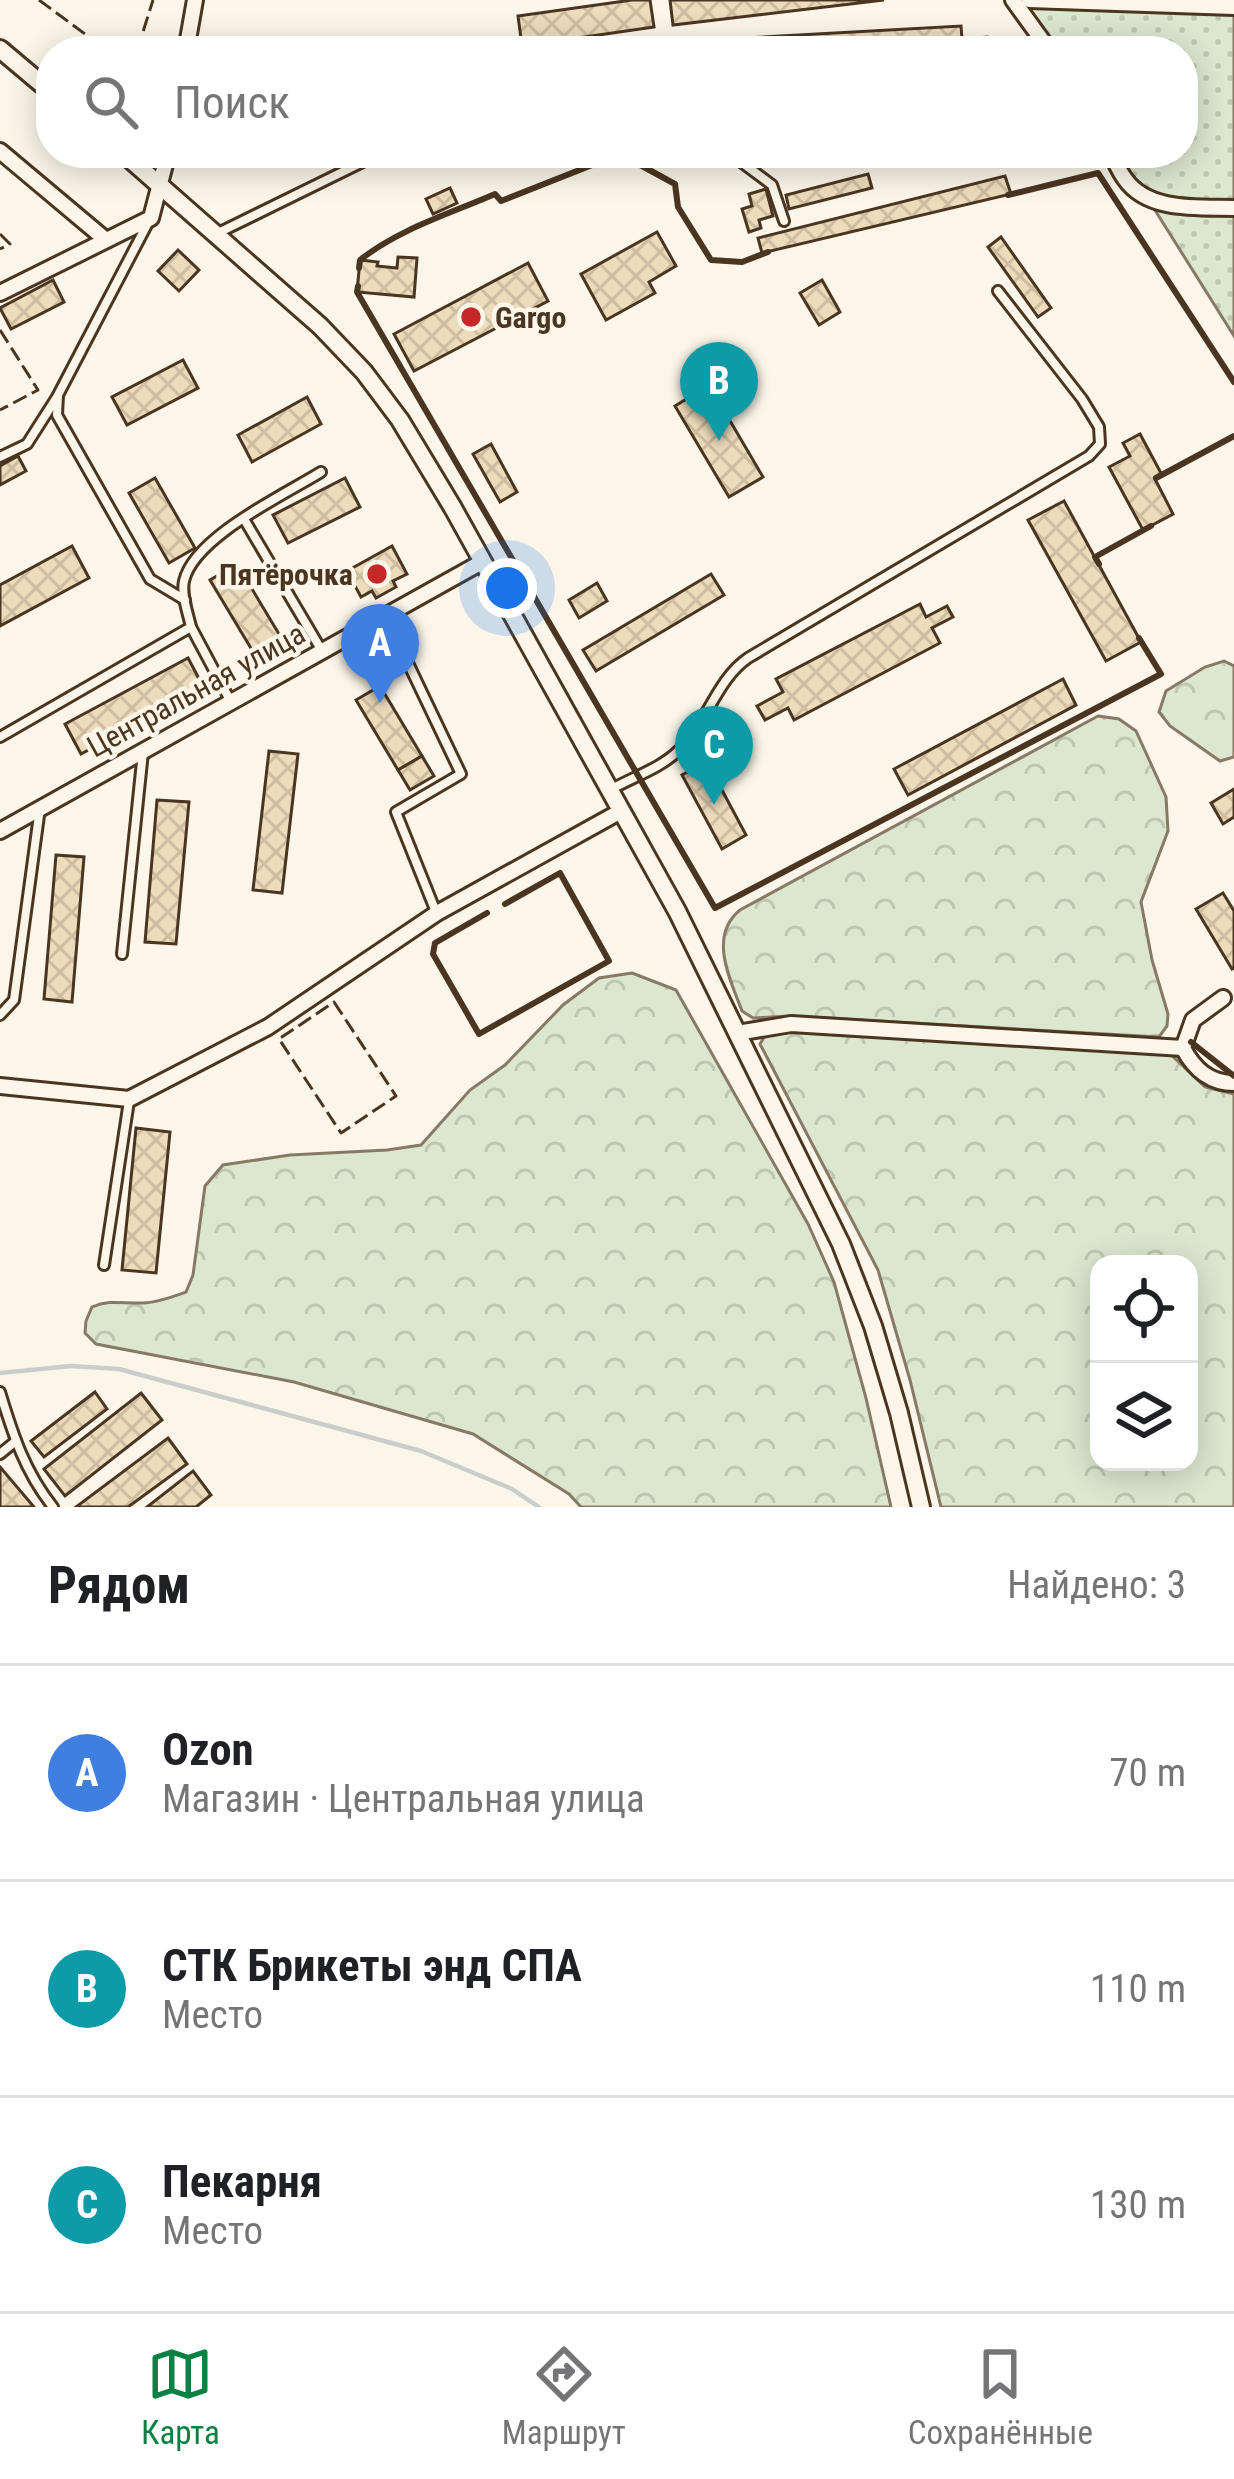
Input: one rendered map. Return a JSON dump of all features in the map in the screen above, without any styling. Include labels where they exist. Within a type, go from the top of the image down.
[{"type":"street","points":[[188,36],[194,0]]},
{"type":"street","points":[[1013,0],[1039,36]]},
{"type":"street","points":[[1029,0],[1234,7]]},
{"type":"street","points":[[0,49],[36,79]]},
{"type":"street","points":[[0,152],[106,240]]},
{"type":"street","points":[[141,168],[320,326],[400,420],[677,911],[842,1244],[873,1326],[921,1507]]},
{"type":"street","points":[[0,293],[151,218],[165,168]]},
{"type":"street","points":[[1119,168],[1127,182],[1148,199],[1188,207],[1234,208]]},
{"type":"street","name":"Центральная улица","points":[[0,831],[482,562]]},
{"type":"street","points":[[0,1086],[129,1099],[268,1027],[437,914],[622,811]]},
{"type":"street","points":[[1223,998],[1193,1020],[1184,1048],[1201,1072],[1218,1083],[1234,1083]]},
{"type":"street","points":[[737,1033],[791,1024],[1184,1048]]},
{"type":"lane","points":[[216,234],[350,168]]},
{"type":"lane","points":[[750,168],[772,185],[784,221]]},
{"type":"lane","points":[[0,458],[27,444],[58,395],[151,218]]},
{"type":"lane","points":[[610,790],[676,754],[702,723],[734,668],[748,658],[1089,456],[1100,444],[1099,428],[1082,399],[998,291]]},
{"type":"lane","points":[[58,395],[57,415],[150,579],[184,600]]},
{"type":"lane","points":[[231,702],[190,627],[183,583],[192,562],[212,538],[321,472]]},
{"type":"lane","points":[[244,519],[322,651]]},
{"type":"lane","points":[[386,615],[461,774],[396,812],[437,914]]},
{"type":"lane","points":[[0,737],[190,627]]},
{"type":"lane","points":[[122,954],[143,750]]},
{"type":"lane","points":[[0,1015],[14,1000],[40,808]]},
{"type":"lane","points":[[104,1265],[129,1099]]},
{"type":"lane","points":[[0,1392],[36,1486],[53,1507]]},
{"type":"lane","points":[[0,1429],[9,1422]]},
{"type":"lane","points":[[0,1454],[16,1441]]},
{"type":"green space","points":[[1013,0],[1234,0],[1234,336],[1148,199],[1123,168],[1198,168],[1198,36],[1039,36]]},
{"type":"green space","points":[[1224,661],[1234,666],[1234,757],[1220,761],[1170,726],[1159,712],[1166,691]]},
{"type":"green space","points":[[1098,716],[1119,719],[1136,731],[1166,797],[1168,831],[1141,902],[1168,1014],[1159,1037],[789,1016],[753,1018],[742,1011],[723,945],[730,920],[740,910]]},
{"type":"green space","points":[[632,973],[676,990],[808,1224],[834,1282],[891,1507],[581,1507],[569,1494],[473,1434],[294,1382],[96,1344],[85,1333],[92,1307],[150,1302],[186,1292],[193,1275],[205,1186],[223,1165],[421,1145],[470,1090],[505,1065],[563,1005],[599,978]]},
{"type":"green space","points":[[792,1029],[1168,1052],[1205,1087],[1234,1094],[1234,1507],[941,1507],[878,1270],[760,1044],[766,1034]]},
{"type":"building","points":[[650,0],[654,27],[591,36],[521,36],[518,16]]},
{"type":"building","points":[[670,0],[884,0],[673,25]]},
{"type":"building","points":[[961,26],[962,36],[782,36]]},
{"type":"building","points":[[868,174],[872,188],[789,209],[786,195]]},
{"type":"building","points":[[1005,176],[1011,194],[762,253],[758,238]]},
{"type":"building","points":[[450,188],[457,203],[433,214],[426,199]]},
{"type":"building","points":[[766,189],[773,216],[759,220],[761,228],[749,232],[742,209],[752,206],[749,194]]},
{"type":"building","points":[[657,232],[676,266],[649,282],[655,293],[606,320],[581,274]]},
{"type":"building","points":[[1001,237],[1051,308],[1038,317],[988,247]]},
{"type":"building","points":[[178,250],[199,270],[179,291],[158,271]]},
{"type":"building","points":[[398,257],[417,258],[414,297],[357,292],[360,260],[397,268]]},
{"type":"building","name":"Gargo","points":[[528,263],[548,301],[414,371],[394,334]]},
{"type":"building","points":[[53,280],[64,302],[11,329],[0,308]]},
{"type":"building","points":[[822,280],[840,312],[819,325],[800,293]]},
{"type":"building","points":[[183,360],[198,388],[127,425],[112,397]]},
{"type":"building","points":[[709,385],[763,477],[729,497],[675,406]]},
{"type":"building","points":[[307,397],[321,424],[252,462],[238,435]]},
{"type":"building","points":[[1140,434],[1162,475],[1155,479],[1173,514],[1143,530],[1109,467],[1130,456],[1123,443]]},
{"type":"building","points":[[491,444],[517,492],[500,502],[473,454]]},
{"type":"building","points":[[18,456],[26,471],[0,485],[0,466]]},
{"type":"building","points":[[155,478],[195,548],[169,563],[129,493]]},
{"type":"building","points":[[345,478],[360,507],[288,543],[273,515]]},
{"type":"building","points":[[1064,501],[1141,642],[1106,661],[1028,520]]},
{"type":"building","points":[[72,546],[89,578],[0,626],[0,585]]},
{"type":"building","points":[[392,546],[407,574],[376,598],[372,591],[361,597],[347,571]]},
{"type":"building","points":[[237,564],[282,639],[255,655],[210,580]]},
{"type":"building","points":[[711,574],[724,595],[596,671],[583,650]]},
{"type":"building","points":[[597,583],[607,601],[579,618],[569,600]]},
{"type":"building","points":[[920,604],[926,617],[947,606],[953,617],[932,628],[940,643],[794,720],[788,708],[765,720],[757,706],[783,692],[776,679]]},
{"type":"building","points":[[188,658],[204,688],[81,754],[65,724]]},
{"type":"building","points":[[1063,679],[1076,705],[908,795],[894,769]]},
{"type":"building","points":[[380,686],[422,756],[398,770],[356,700]]},
{"type":"building","points":[[269,751],[298,754],[282,893],[253,890]]},
{"type":"building","points":[[422,756],[434,776],[410,790],[398,770]]},
{"type":"building","points":[[707,762],[746,835],[722,849],[682,775]]},
{"type":"building","points":[[1234,789],[1234,817],[1223,824],[1211,803]]},
{"type":"building","points":[[157,800],[189,802],[176,944],[145,942]]},
{"type":"building","points":[[56,855],[84,857],[72,1002],[44,999]]},
{"type":"building","points":[[1223,893],[1234,911],[1232,969],[1196,909]]},
{"type":"building","points":[[136,1128],[170,1132],[156,1273],[122,1270]]},
{"type":"building","points":[[95,1392],[107,1409],[44,1457],[31,1441]]},
{"type":"building","points":[[141,1393],[162,1420],[65,1496],[44,1469]]},
{"type":"building","points":[[168,1438],[187,1464],[128,1507],[76,1507]]},
{"type":"building","points":[[0,1467],[34,1507],[0,1507]]},
{"type":"building","points":[[193,1471],[211,1495],[196,1507],[147,1507]]},
{"type":"waterway","points":[[0,1373],[71,1366],[119,1369],[421,1451],[512,1489],[539,1507]]},
{"type":"fence","points":[[39,0],[88,36]]},
{"type":"fence","points":[[142,36],[153,0]]},
{"type":"fence","points":[[0,234],[10,244],[0,249]]},
{"type":"fence","points":[[0,330],[38,390],[0,410]]},
{"type":"fence","points":[[334,1002],[396,1096],[341,1133],[279,1039],[334,1002]]},
{"type":"wall","points":[[359,268],[360,260],[375,249],[425,223],[495,194],[501,201],[585,168]]},
{"type":"wall","points":[[646,168],[675,184],[678,207],[711,260],[742,262],[768,252]]},
{"type":"wall","points":[[1008,195],[1098,173],[1234,382]]},
{"type":"wall","points":[[358,286],[357,292],[715,908],[1161,674],[1139,638]]},
{"type":"wall","points":[[1156,478],[1234,436]]},
{"type":"wall","points":[[1099,564],[1095,557],[1151,526]]},
{"type":"wall","points":[[487,913],[435,943],[433,954],[479,1034],[609,961],[560,873],[505,904]]},
{"type":"wall","points":[[1191,1042],[1234,1076]]},
{"type":"place","name":"Gargo","points":[[471,317]]},
{"type":"place","name":"СТК Брикеты энд СПА","points":[[719,441]]},
{"type":"place","name":"Пятёрочка","points":[[377,574]]},
{"type":"place","name":"Ozon","points":[[380,703]]},
{"type":"place","name":"Пекарня","points":[[714,805]]}]
